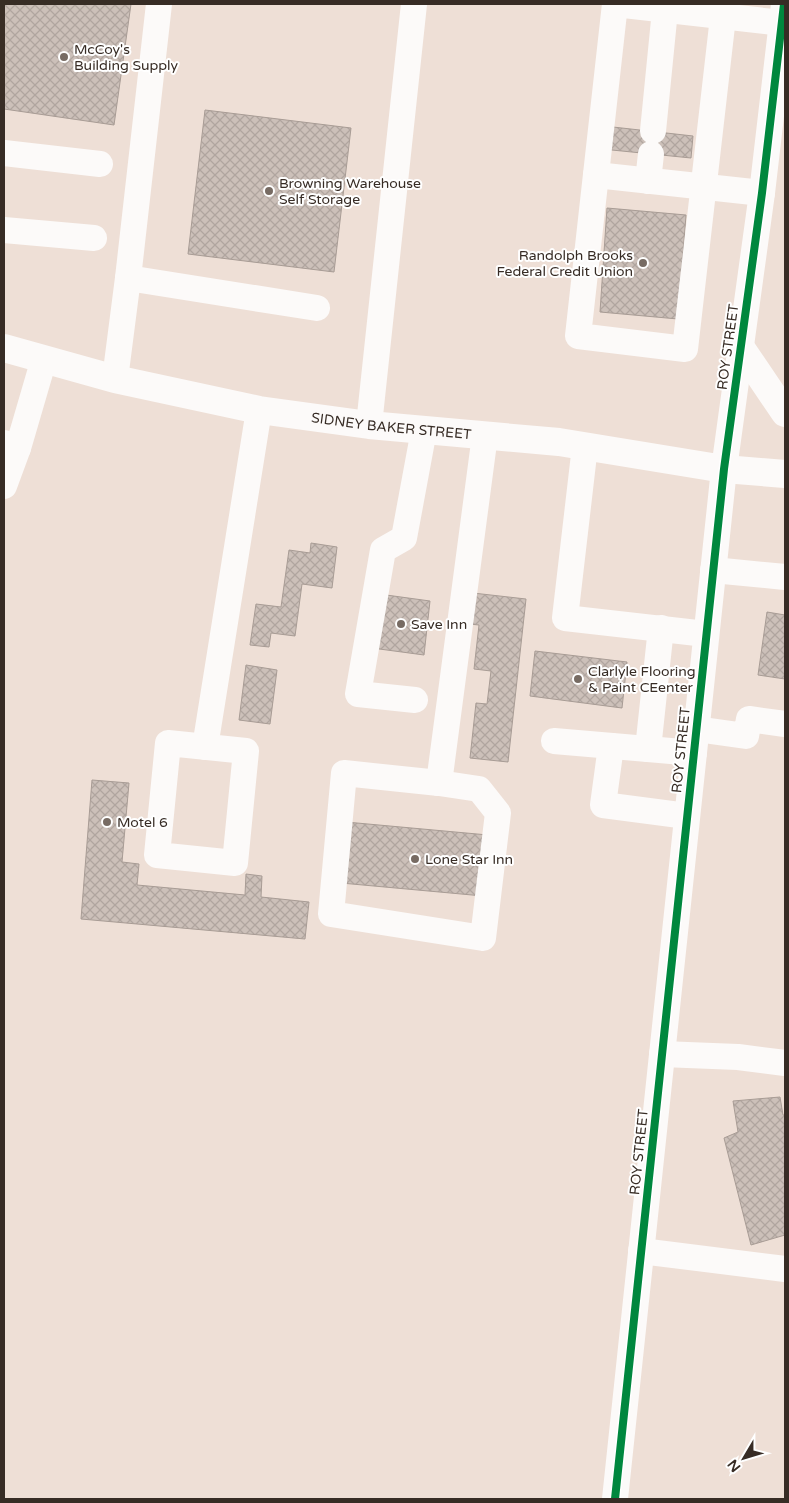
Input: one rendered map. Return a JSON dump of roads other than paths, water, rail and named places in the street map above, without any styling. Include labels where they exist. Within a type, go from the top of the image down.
[{"type":"main road","name":"SIDNEY BAKER STREET","points":[[4,348],[115,379],[259,410],[369,425],[559,442],[724,469],[785,474]]},
{"type":"main road","points":[[741,348],[785,413]]},
{"type":"street","points":[[115,379],[159,4]]},
{"type":"street","points":[[369,425],[414,4]]},
{"type":"street","points":[[721,10],[704,187],[685,349],[578,336],[615,4],[666,10],[721,10],[783,14]]},
{"type":"street","points":[[648,181],[666,10]]},
{"type":"street","name":"ROY STREET","points":[[615,1499],[724,469],[762,193],[778,118],[783,14]]},
{"type":"street","points":[[4,152],[100,164]]},
{"type":"street","points":[[596,175],[762,193]]},
{"type":"street","points":[[4,230],[94,238]]},
{"type":"street","points":[[128,278],[316,308]]},
{"type":"street","points":[[4,486],[11,446],[44,359]]},
{"type":"street","points":[[205,747],[259,410]]},
{"type":"street","points":[[415,700],[358,694],[383,550],[404,538],[424,430]]},
{"type":"street","points":[[439,783],[485,435]]},
{"type":"street","points":[[585,446],[565,618],[706,634]]},
{"type":"street","points":[[713,570],[785,577]]},
{"type":"street","points":[[648,749],[660,628]]},
{"type":"street","points":[[554,741],[648,749],[695,741],[746,736],[748,718],[785,724]]},
{"type":"street","points":[[168,743],[205,747],[246,751],[235,863],[157,855],[168,743]]},
{"type":"street","points":[[611,746],[602,805],[687,816]]},
{"type":"street","points":[[344,774],[439,783],[479,789],[498,813],[483,938],[331,914],[344,774]]},
{"type":"street","points":[[662,1054],[738,1057],[785,1062]]},
{"type":"street","points":[[641,1251],[785,1269]]},
{"type":"place","name":"McCoy's Building Supply","points":[[64,57]]},
{"type":"place","name":"Browning Warehouse Self Storage","points":[[269,191]]},
{"type":"place","name":"Randolph Brooks Federal Credit Union","points":[[643,263]]},
{"type":"place","name":"Save Inn","points":[[401,624]]},
{"type":"place","name":"Clarlyle Flooring & Paint CEenter","points":[[578,679]]},
{"type":"place","name":"Motel 6","points":[[107,822]]},
{"type":"place","name":"Lone Star Inn","points":[[415,859]]}]
